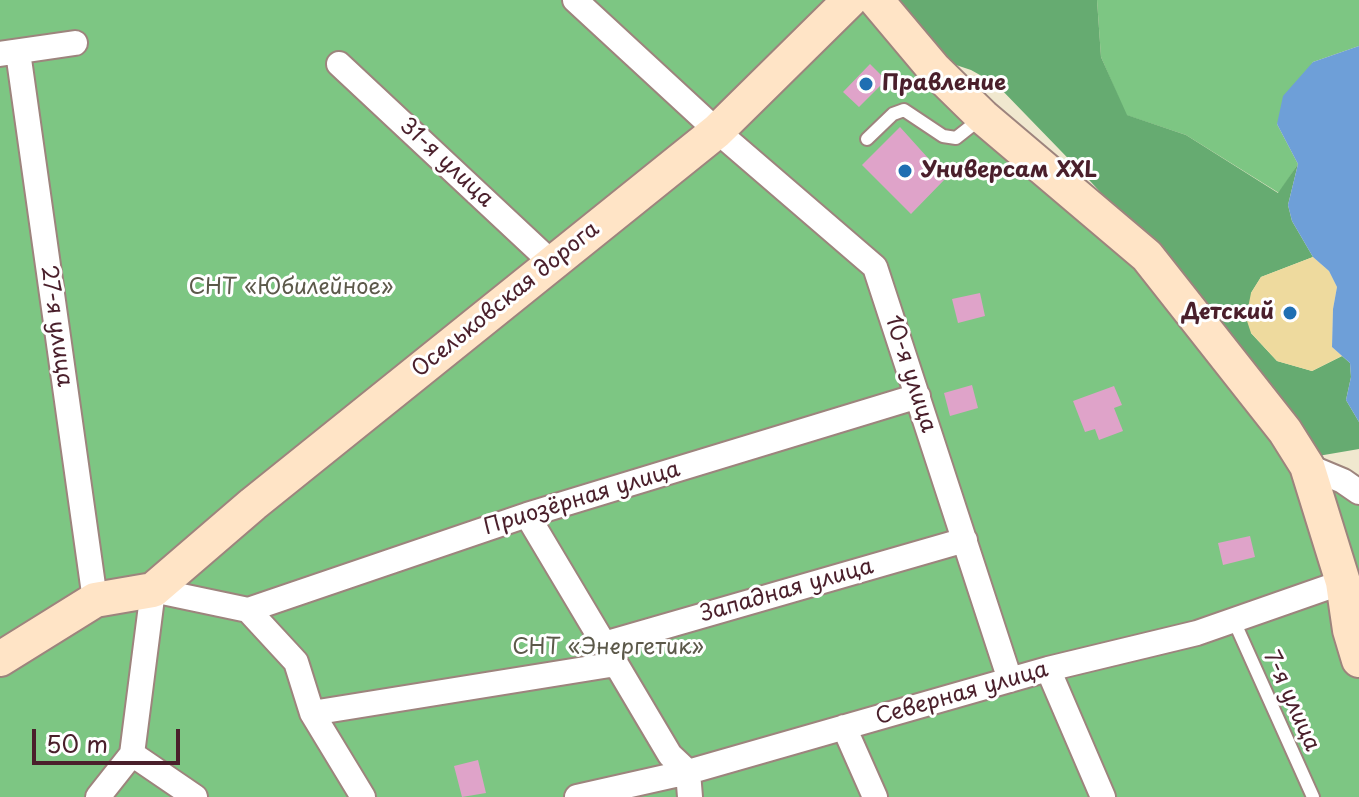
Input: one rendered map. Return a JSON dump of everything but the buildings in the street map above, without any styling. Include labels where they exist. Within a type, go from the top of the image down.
[{"type":"street","name":"10-я улица","points":[[575,0],[717,131],[875,267],[1010,680]]},
{"type":"street","name":"Осельковская дорога","points":[[153,590],[253,504],[717,131],[850,0]]},
{"type":"street","points":[[876,0],[934,69],[983,117],[1147,256],[1285,431],[1307,466],[1343,582],[1350,630],[1359,660]]},
{"type":"street","points":[[9,53],[75,43]]},
{"type":"street","name":"27-я улица","points":[[9,53],[95,600]]},
{"type":"street","name":"31-я улица","points":[[339,64],[552,263]]},
{"type":"street","name":"Приозёрная улица","points":[[248,610],[527,515],[918,396]]},
{"type":"street","points":[[1307,466],[1343,481],[1359,492]]},
{"type":"street","points":[[527,515],[670,755],[688,772],[690,797]]},
{"type":"street","name":"Западная улица","points":[[312,713],[610,654],[965,540]]},
{"type":"street","name":"Северная улица","points":[[577,797],[688,772],[1048,669],[1197,633],[1343,582]]},
{"type":"street","points":[[98,797],[132,754],[153,590]]},
{"type":"street","points":[[0,659],[95,600],[153,590],[248,610],[296,662],[312,713],[363,797]]},
{"type":"street","points":[[1048,669],[1103,797]]},
{"type":"street","points":[[844,727],[875,797]]},
{"type":"street","points":[[132,754],[195,797]]},
{"type":"lane","points":[[867,139],[893,114],[904,110],[943,136],[956,138],[983,117]]},
{"type":"lane","name":"7-я улица","points":[[1234,621],[1313,797]]},
{"type":"green space","name":"СНТ «Юбилейное»","points":[[0,0],[876,0],[1243,375],[1307,466],[1359,495],[1359,797],[0,797]]},
{"type":"green space","points":[[894,0],[1097,0],[1101,57],[1127,115],[1186,135],[1278,193],[1298,164],[1288,205],[1292,221],[1313,257],[1261,277],[1251,293],[1251,333],[1277,361],[1312,371],[1342,356],[1350,363],[1351,377],[1346,400],[1359,422],[1359,449],[1318,456],[1153,249],[1091,182],[996,84],[971,70],[944,61]]},
{"type":"green space","points":[[1097,0],[1359,0],[1359,46],[1313,62],[1277,124],[1298,164],[1279,193],[1186,135],[1126,115],[1101,57]]},
{"type":"sand","name":"Детский","points":[[1313,257],[1329,271],[1337,287],[1332,347],[1342,356],[1312,371],[1277,361],[1251,333],[1246,318],[1251,293],[1261,277]]},
{"type":"water","points":[[1359,46],[1359,422],[1346,400],[1351,377],[1350,363],[1332,347],[1337,287],[1329,271],[1313,257],[1292,221],[1288,205],[1298,164],[1277,124],[1283,96],[1313,62]]},
{"type":"place","name":"Правление","points":[[866,84]]},
{"type":"place","name":"Универсам XXL","points":[[905,171]]},
{"type":"place","name":"Детский","points":[[1290,313]]},
{"type":"park label","name":"СНТ «Энергетик»","points":[[608,648]]}]
